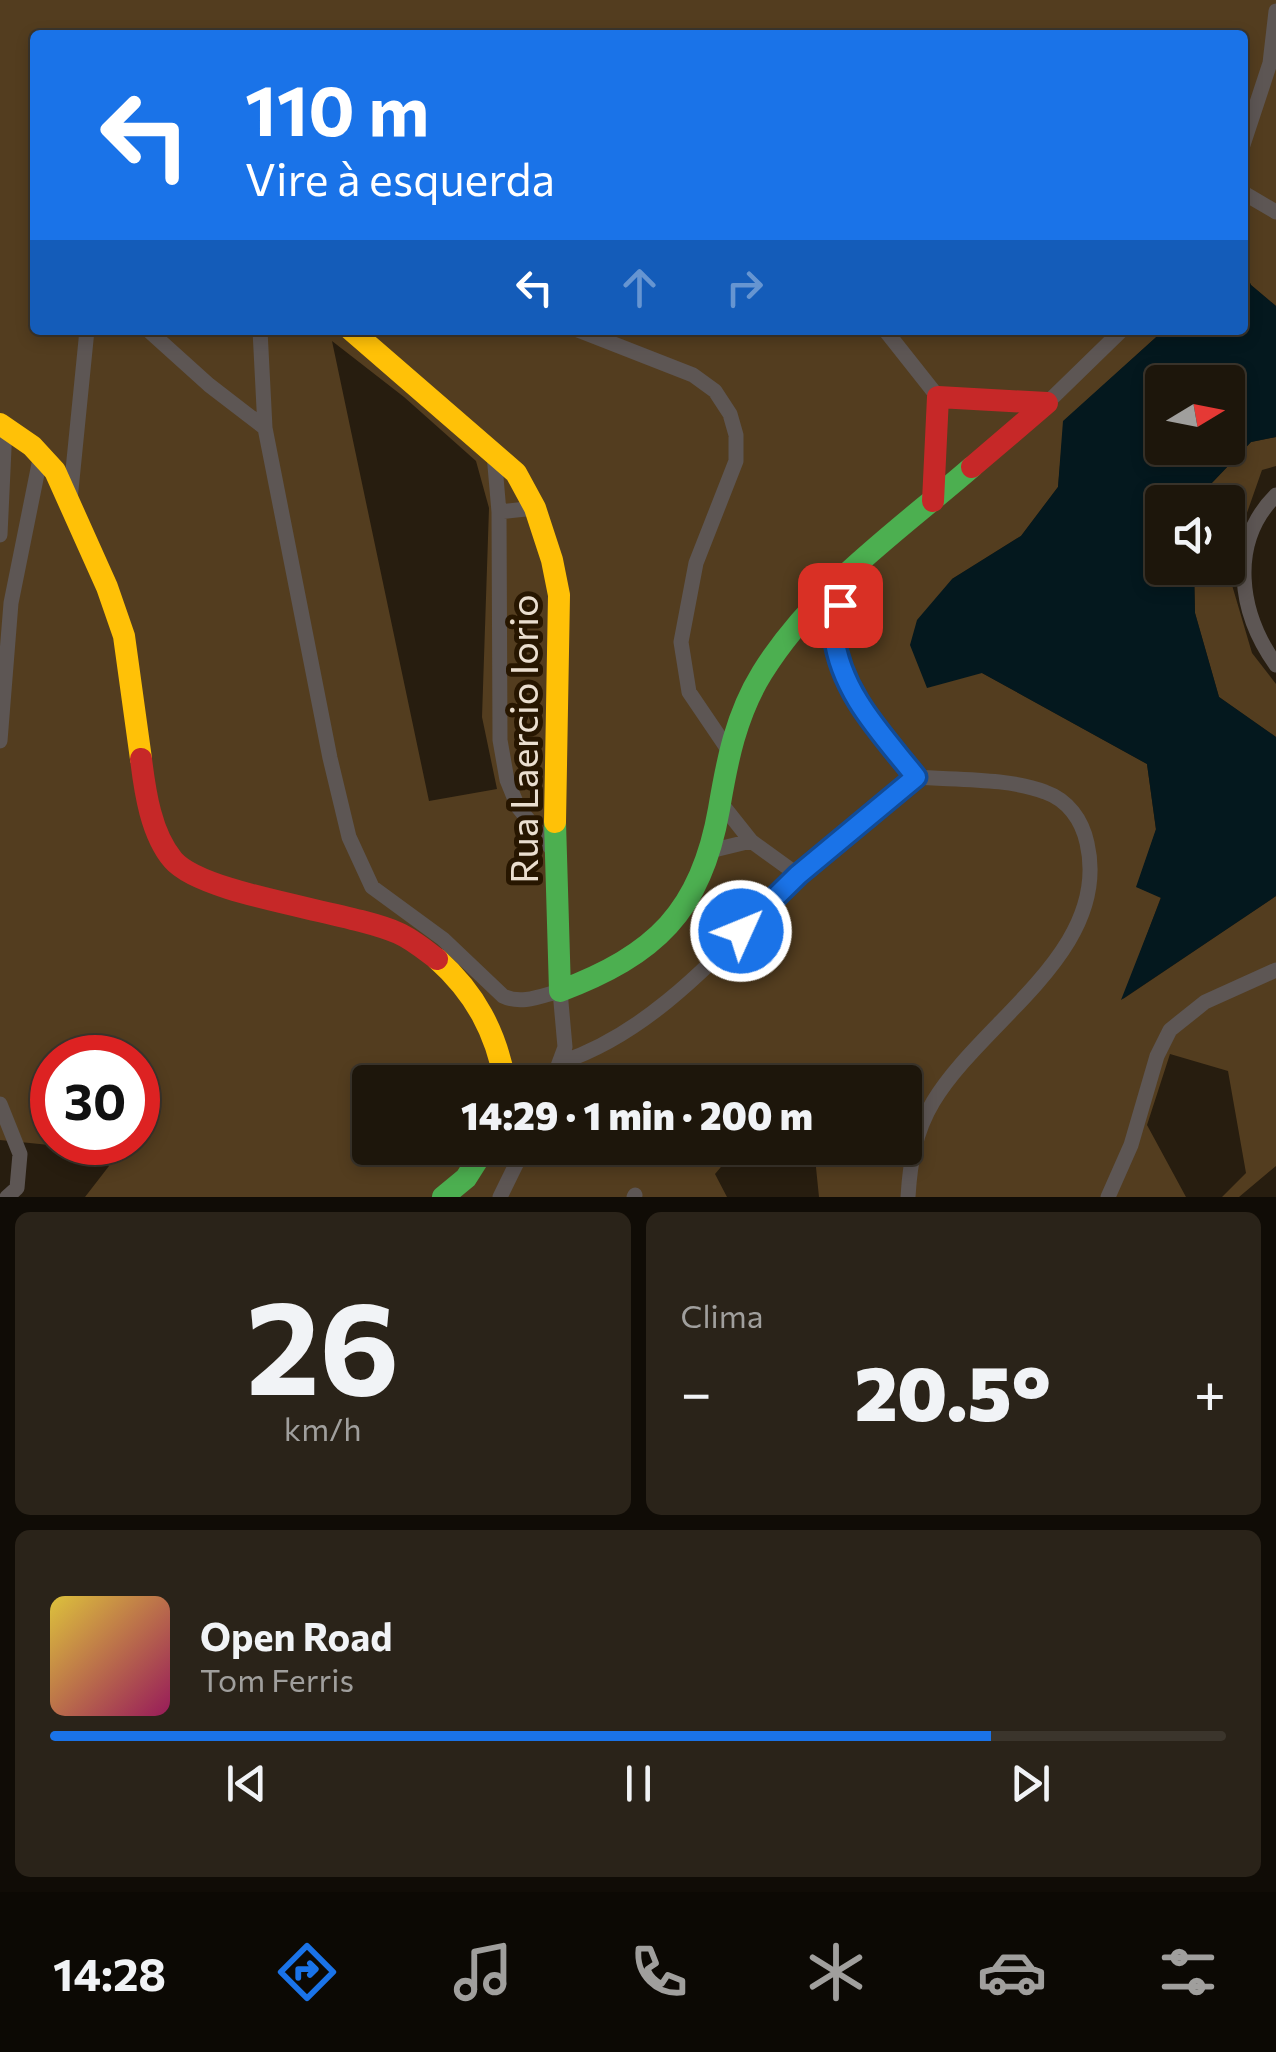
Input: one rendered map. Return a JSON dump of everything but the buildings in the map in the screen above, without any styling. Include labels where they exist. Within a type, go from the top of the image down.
[{"type":"street","points":[[1248,130],[1270,64],[1276,11]]},
{"type":"street","points":[[1248,196],[1276,212]]},
{"type":"street","points":[[70,501],[87,335]]},
{"type":"street","points":[[153,335],[265,428]]},
{"type":"street","points":[[260,335],[265,428],[340,804],[361,867],[372,888],[431,929],[508,998],[528,1000],[609,972],[669,929],[691,899],[710,851],[729,751],[740,716],[755,684],[802,618],[845,576],[1047,402],[1117,335]]},
{"type":"street","name":"Rua Laercio Iorio","points":[[357,335],[516,473],[535,508],[556,575],[559,595],[555,853],[560,990]]},
{"type":"street","points":[[591,335],[694,375],[714,390],[730,414],[736,435],[736,461],[696,563],[682,629],[686,680],[706,719],[729,751]]},
{"type":"street","points":[[889,335],[938,397],[933,500]]},
{"type":"street","points":[[938,397],[1047,402]]},
{"type":"street","points":[[3,425],[42,454],[55,471],[124,636],[147,803],[170,857],[180,867],[210,882],[348,919],[414,942],[450,970],[478,1002],[491,1026],[501,1065]]},
{"type":"street","points":[[0,535],[3,425]]},
{"type":"street","points":[[494,453],[499,512],[501,751],[518,807],[555,853]]},
{"type":"street","points":[[0,740],[11,603],[42,454]]},
{"type":"street","points":[[1276,495],[1250,531],[1243,564],[1252,618],[1276,665]]},
{"type":"street","points":[[499,512],[535,508]]},
{"type":"street","points":[[845,576],[834,633],[857,700],[916,777]]},
{"type":"street","points":[[802,618],[834,633]]},
{"type":"street","points":[[706,719],[740,716]]},
{"type":"street","points":[[562,1062],[594,1051],[640,1024],[798,875],[916,777],[1048,792],[1067,805],[1081,825],[1090,858],[1082,919],[1073,936],[956,1070],[932,1104],[915,1143],[908,1197]]},
{"type":"street","points":[[720,802],[751,842],[798,875]]},
{"type":"street","points":[[710,851],[751,842]]},
{"type":"street","points":[[1108,1197],[1131,1145],[1157,1056],[1170,1030],[1205,1002],[1274,975]]},
{"type":"street","points":[[560,990],[565,1034],[560,1065]]},
{"type":"street","points":[[0,1104],[20,1154],[18,1188],[7,1197]]},
{"type":"street","points":[[443,1197],[466,1178],[474,1165]]},
{"type":"street","points":[[500,1197],[516,1165]]},
{"type":"shaded area","points":[[0,0],[1276,0],[1276,306],[1248,279],[1248,30],[30,30],[30,335],[1159,335],[1064,421],[1058,487],[1021,536],[952,579],[982,673],[1147,764],[1156,830],[1137,887],[1161,897],[1123,999],[1276,896],[1276,1166],[1239,1197],[1222,1197],[1246,1173],[1228,1071],[1170,1054],[1147,1125],[1186,1197],[819,1197],[816,1165],[922,1165],[922,1065],[352,1065],[352,1165],[723,1165],[715,1174],[727,1197],[85,1197],[109,1166],[160,1165],[160,1035],[30,1035],[30,1143],[0,1140]],"holes":[[[332,341],[404,397],[476,461],[489,508],[482,717],[497,789],[429,801]]]},
{"type":"shaded area","points":[[1276,437],[1276,466],[1262,470],[1245,518],[1245,485],[1210,485],[1229,465],[1245,465],[1245,448],[1251,442]]},
{"type":"shaded area","points":[[1194,585],[1232,585],[1252,653],[1276,684],[1276,737],[1219,697],[1195,613]]},
{"type":"water","points":[[1248,279],[1276,306],[1276,437],[1251,442],[1245,448],[1245,365],[1145,365],[1145,465],[1229,465],[1210,485],[1145,485],[1145,585],[1194,585],[1195,613],[1219,697],[1276,737],[1276,896],[1121,1000],[1161,898],[1136,887],[1156,829],[1147,764],[982,673],[927,688],[910,645],[917,620],[952,579],[1021,536],[1058,487],[1063,421],[1158,335],[1248,335]]},
{"type":"traffic: fast","points":[[555,822],[560,991],[622,962],[668,925],[700,876],[711,845],[734,739],[745,705],[762,673],[806,614],[832,588],[972,467]]},
{"type":"traffic: fast","points":[[443,1197],[466,1178],[474,1165]]},
{"type":"traffic: slow","points":[[357,335],[516,473],[535,508],[559,595],[555,822]]},
{"type":"traffic: slow","points":[[0,424],[32,446],[55,471],[107,587],[124,636],[141,759]]},
{"type":"traffic: slow","points":[[437,959],[482,1014],[501,1065]]},
{"type":"traffic: jam","points":[[933,501],[938,397],[1047,403],[972,467]]},
{"type":"traffic: jam","points":[[141,759],[147,799],[159,838],[173,860],[190,873],[245,893],[376,925],[403,935],[437,959]]},
{"type":"route","points":[[741,931],[798,875],[916,777],[865,714],[850,687],[834,633],[840,605]]}]
